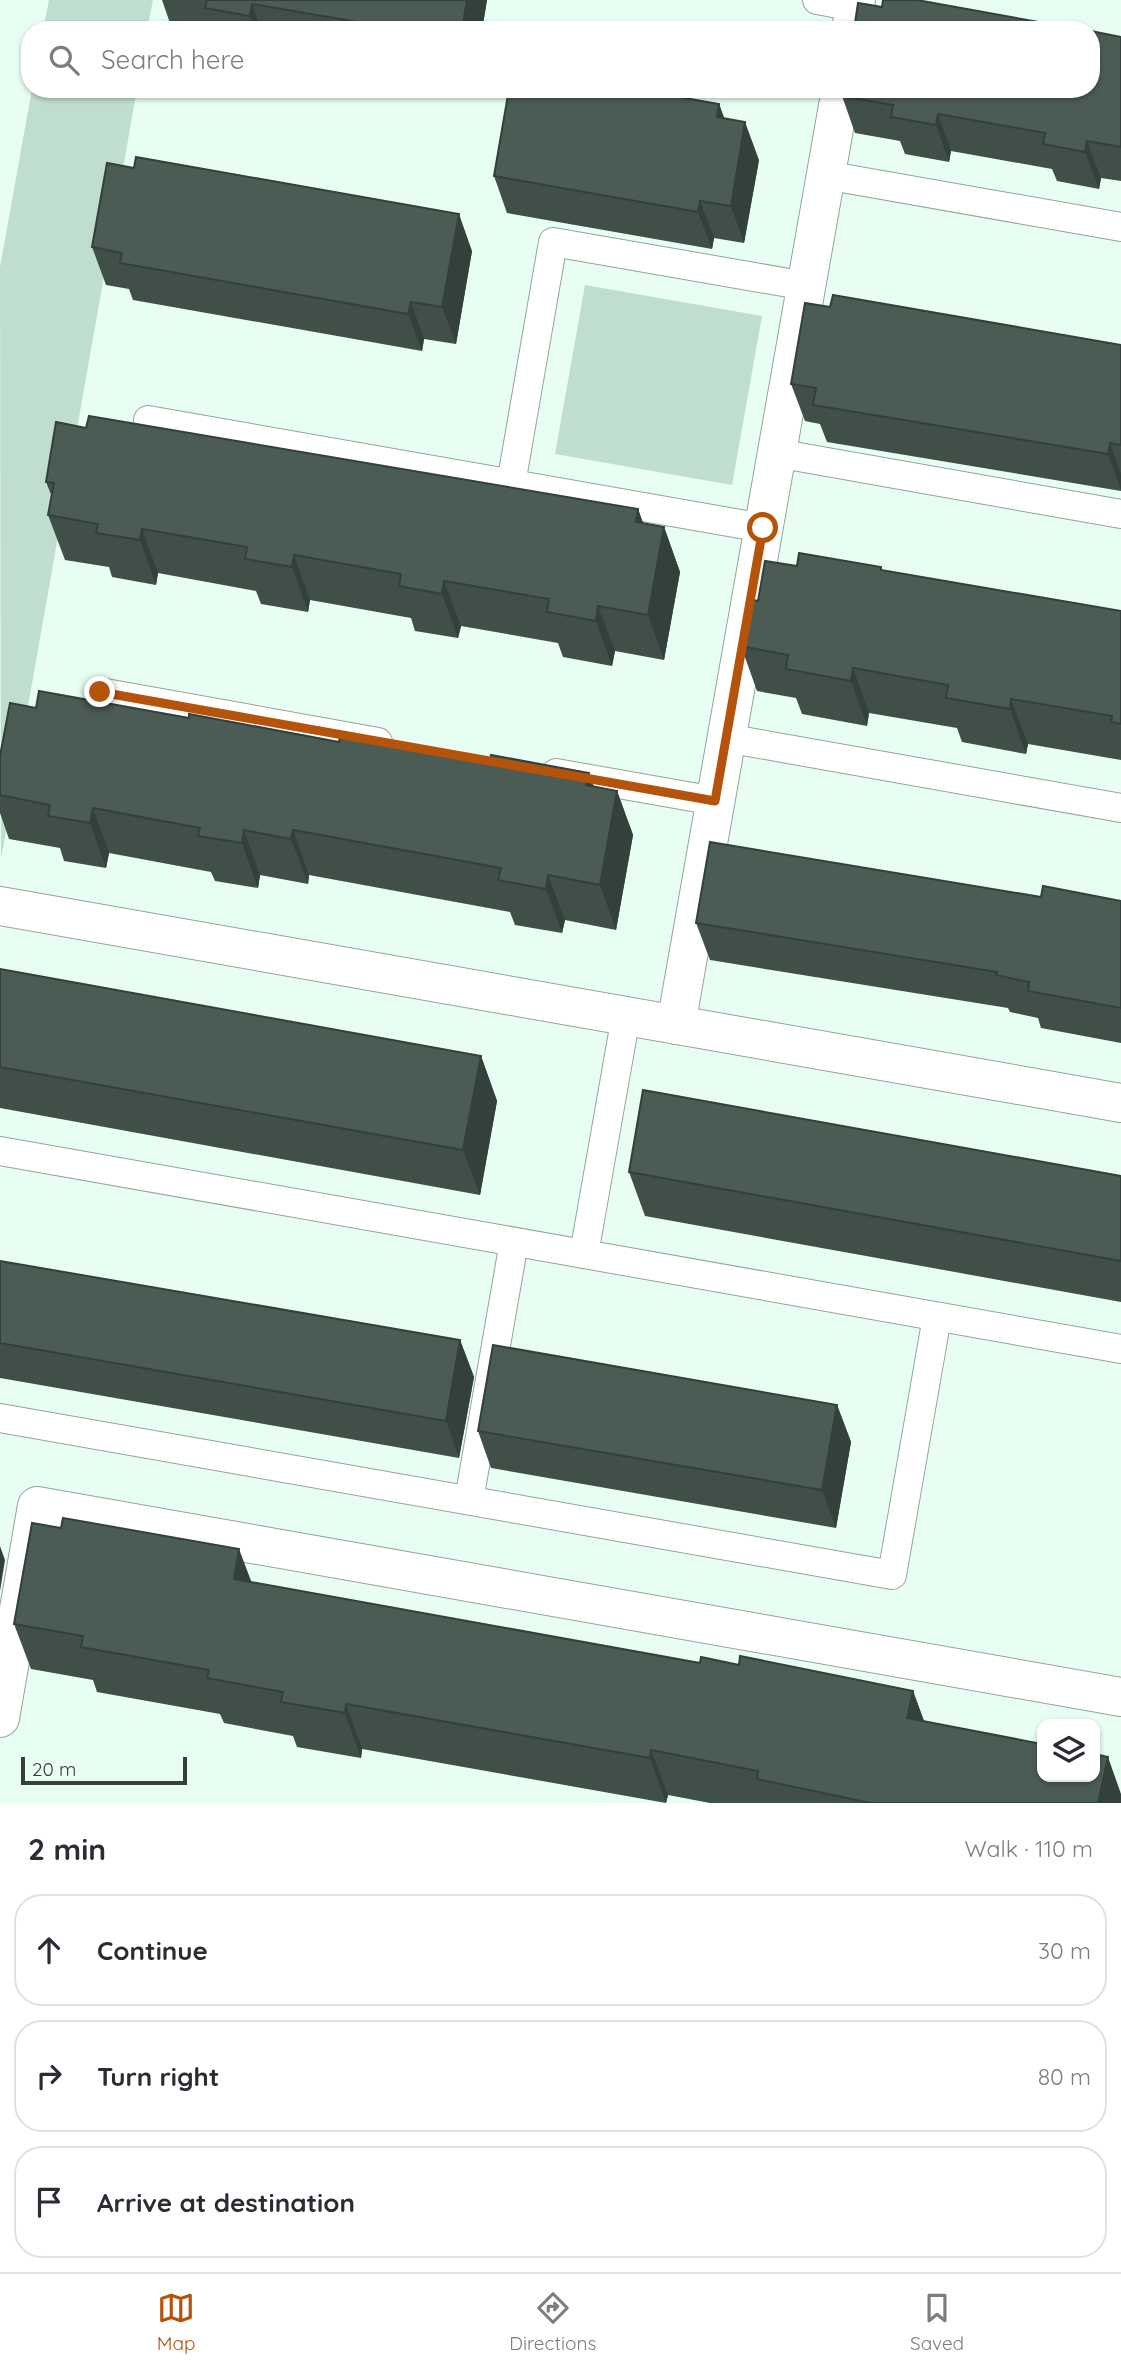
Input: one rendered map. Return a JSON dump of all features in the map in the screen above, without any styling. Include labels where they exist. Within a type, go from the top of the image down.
[{"type":"street","points":[[676,1025],[839,98]]},
{"type":"street","points":[[0,906],[1121,1103]]},
{"type":"street","points":[[0,1718],[37,1506],[1121,1697]]},
{"type":"lane","points":[[817,0],[854,12]]},
{"type":"lane","points":[[825,175],[1121,227]]},
{"type":"lane","points":[[511,484],[553,242],[806,286]]},
{"type":"lane","points":[[148,419],[763,528]]},
{"type":"lane","points":[[776,453],[1121,514]]},
{"type":"lane","points":[[100,692],[401,746]]},
{"type":"lane","points":[[726,738],[1121,808]]},
{"type":"lane","points":[[524,767],[715,801]]},
{"type":"lane","points":[[584,1254],[626,1016]]},
{"type":"lane","points":[[0,1151],[1121,1349]]},
{"type":"lane","points":[[469,1500],[514,1242]]},
{"type":"lane","points":[[0,1418],[892,1575],[937,1317]]},
{"type":"green space","points":[[49,0],[153,0],[149,21],[45,21]]},
{"type":"green space","points":[[30,98],[135,98],[1,859],[0,267]]},
{"type":"green space","points":[[585,285],[762,316],[732,485],[555,454]]},
{"type":"building","points":[[207,0],[467,0],[464,21],[352,21],[252,4],[250,16],[205,8]]},
{"type":"building","points":[[883,0],[917,0],[1033,21],[855,21],[858,3],[882,7]]},
{"type":"building","points":[[1100,33],[1121,37],[1121,147],[1087,141],[1085,152],[1043,144],[1045,133],[938,114],[936,125],[891,117],[893,105],[853,98],[1100,98]]},
{"type":"building","points":[[507,98],[685,98],[719,104],[717,117],[745,122],[731,206],[700,201],[698,212],[494,176]]},
{"type":"building","points":[[136,157],[459,214],[442,307],[411,302],[408,314],[120,263],[122,253],[92,247],[107,163],[134,168]]},
{"type":"building","points":[[833,295],[1121,345],[1121,445],[1110,443],[1108,454],[813,405],[816,388],[791,384],[805,303],[830,307]]},
{"type":"building","points":[[89,416],[638,509],[636,522],[664,527],[648,615],[598,606],[596,621],[547,612],[549,599],[444,581],[442,594],[399,586],[401,574],[294,555],[292,567],[245,559],[247,547],[142,529],[140,540],[96,533],[98,524],[48,515],[54,483],[46,482],[56,422],[86,428]]},
{"type":"building","points":[[799,553],[881,567],[881,570],[1121,611],[1121,724],[1111,722],[1112,716],[1011,699],[1010,709],[946,698],[948,685],[853,668],[851,681],[786,669],[788,655],[741,646],[749,599],[758,601],[765,561],[797,566]]},
{"type":"building","points":[[39,691],[189,718],[189,714],[339,742],[341,733],[490,760],[491,755],[589,773],[586,785],[617,791],[600,885],[548,875],[546,889],[498,880],[501,868],[293,830],[291,839],[244,830],[242,843],[198,836],[200,828],[93,808],[90,823],[48,816],[50,805],[0,795],[0,756],[10,703],[36,708]]},
{"type":"building","points":[[710,842],[1041,897],[1043,886],[1121,901],[1121,1008],[1028,991],[1029,982],[996,975],[997,972],[696,923]]},
{"type":"building","points":[[0,969],[481,1056],[463,1150],[0,1067]]},
{"type":"building","points":[[643,1090],[1121,1176],[1121,1261],[629,1172]]},
{"type":"building","points":[[0,1261],[460,1340],[446,1421],[0,1343]]},
{"type":"building","points":[[493,1345],[837,1405],[822,1490],[478,1431]]},
{"type":"building","points":[[63,1518],[239,1549],[234,1579],[700,1663],[701,1657],[739,1665],[740,1656],[913,1691],[907,1718],[1037,1743],[1037,1782],[1100,1782],[1100,1755],[1108,1757],[1098,1803],[870,1803],[757,1779],[758,1771],[651,1750],[650,1758],[346,1704],[345,1713],[281,1702],[283,1692],[207,1678],[209,1670],[81,1647],[83,1636],[14,1624],[32,1523],[61,1528]]},
{"type":"route","points":[[100,692],[715,801],[763,528]]}]
